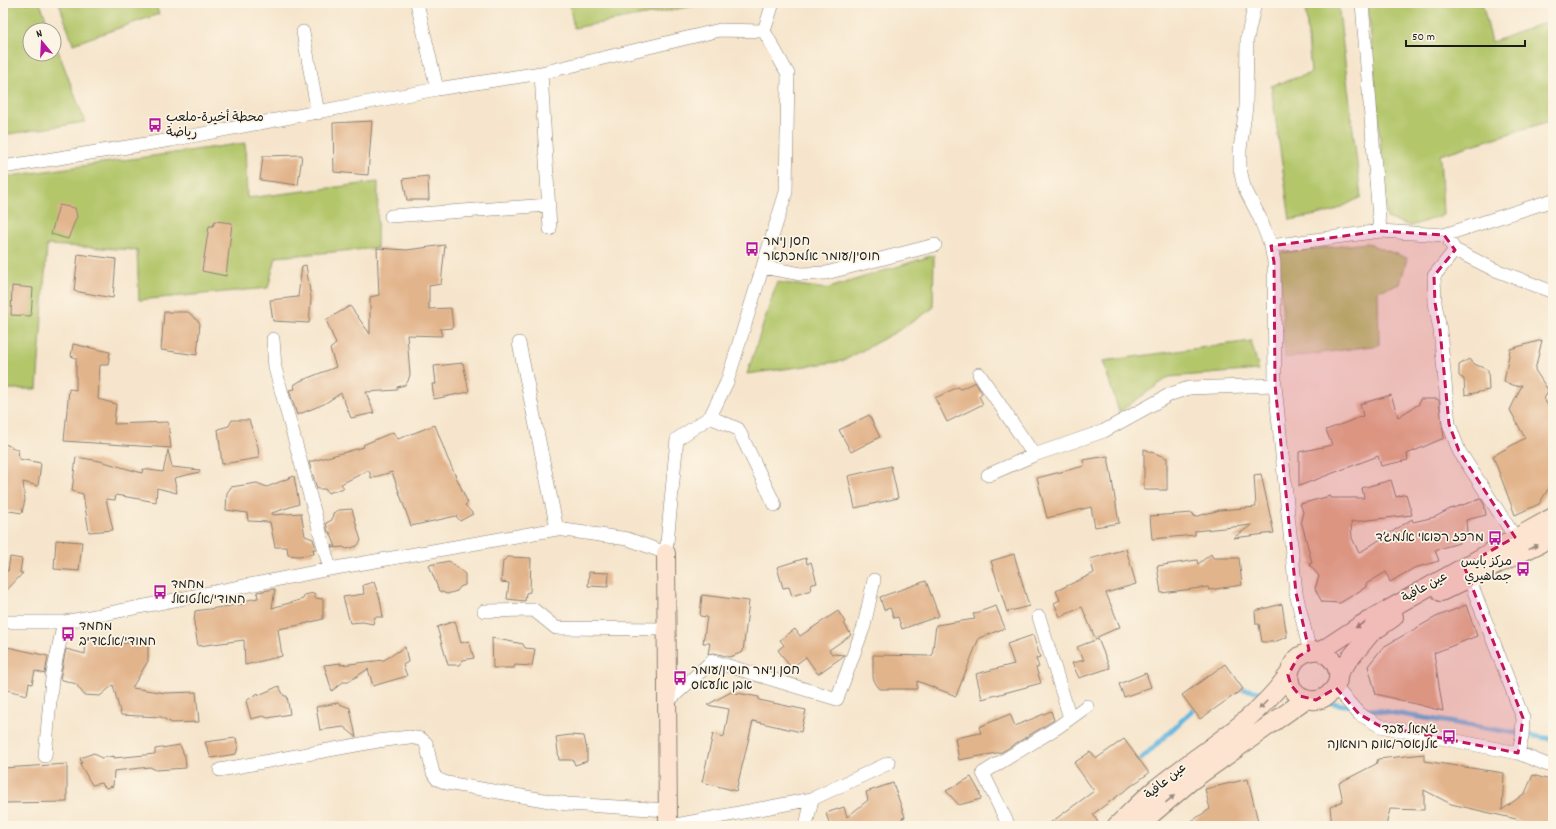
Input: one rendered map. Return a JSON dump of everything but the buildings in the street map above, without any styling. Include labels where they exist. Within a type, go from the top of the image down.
[{"type":"main road","name":"عين عافية","points":[[1315,651],[1515,537],[1553,517]]},
{"type":"main road","name":"عين عافية","points":[[1337,680],[1371,633],[1397,614],[1553,536]]},
{"type":"main road","points":[[666,553],[666,703],[669,821]]},
{"type":"main road","points":[[1315,651],[1334,661],[1337,680],[1325,698],[1316,700],[1306,699],[1294,691],[1290,685],[1288,675],[1293,663],[1298,657],[1304,653],[1315,651]]},
{"type":"main road","name":"عين عافية","points":[[1116,826],[1153,791],[1257,711],[1278,689],[1288,675]]},
{"type":"main road","name":"عين عافية","points":[[1141,826],[1152,814],[1192,781],[1306,699]]},
{"type":"street","points":[[417,3],[437,89]]},
{"type":"street","points":[[3,622],[64,622],[330,569],[557,529],[628,539],[666,553],[677,439],[710,417],[727,382],[786,192],[788,74],[764,31],[773,3]]},
{"type":"street","points":[[1255,3],[1247,39],[1246,107],[1240,149],[1240,169],[1244,187],[1259,216],[1271,246],[1274,262],[1275,385],[1296,593],[1315,651]]},
{"type":"street","points":[[1362,3],[1380,231]]},
{"type":"street","points":[[3,167],[171,140],[437,89],[541,73],[720,30],[764,31]]},
{"type":"street","points":[[304,32],[318,113]]},
{"type":"street","points":[[541,73],[550,229]]},
{"type":"street","points":[[1271,246],[1380,231],[1444,235],[1553,200]]},
{"type":"street","points":[[391,216],[549,205]]},
{"type":"street","points":[[1444,235],[1455,250],[1493,268],[1553,292]]},
{"type":"street","points":[[763,267],[801,274],[826,273],[935,245]]},
{"type":"street","points":[[1455,250],[1434,276],[1434,303],[1440,330],[1448,424],[1459,451],[1515,537]]},
{"type":"street","points":[[273,339],[275,368],[330,569]]},
{"type":"street","points":[[519,343],[557,529]]},
{"type":"street","points":[[980,374],[1034,455]]},
{"type":"street","points":[[988,475],[1034,455],[1104,431],[1171,394],[1189,388],[1275,385]]},
{"type":"street","points":[[710,417],[738,429],[776,505]]},
{"type":"street","points":[[1469,578],[1523,718],[1522,737],[1518,753]]},
{"type":"street","points":[[666,703],[712,661],[837,699],[864,626],[874,580]]},
{"type":"street","points":[[484,611],[534,610],[556,628],[666,629]]},
{"type":"street","points":[[1039,617],[1070,718]]},
{"type":"street","points":[[46,756],[52,678],[64,622]]},
{"type":"street","points":[[1337,680],[1359,714],[1380,726],[1518,753],[1553,768]]},
{"type":"street","points":[[1008,826],[983,773],[1058,728],[1087,706]]},
{"type":"street","points":[[220,770],[378,741],[409,737],[421,739],[426,743],[433,772],[437,779],[446,783],[669,821],[812,800],[890,763]]},
{"type":"street","points":[[806,826],[812,800]]},
{"type":"highlighted area","points":[[1380,231],[1444,235],[1455,250],[1434,276],[1435,303],[1440,330],[1449,424],[1459,451],[1515,537],[1464,566],[1523,718],[1518,753],[1380,726],[1359,714],[1336,688],[1316,700],[1300,696],[1291,685],[1288,675],[1298,657],[1309,650],[1296,593],[1275,385],[1274,262],[1271,246]]},
{"type":"green space","points":[[3,3],[40,3],[47,22],[22,22],[22,62],[62,61],[85,122],[3,135]]},
{"type":"green space","points":[[59,3],[155,3],[159,14],[73,44]]},
{"type":"green space","points":[[569,3],[710,3],[574,28]]},
{"type":"green space","points":[[1305,3],[1338,3],[1361,197],[1332,212],[1290,220],[1271,86],[1311,73]]},
{"type":"green space","points":[[1368,3],[1482,3],[1492,42],[1546,22],[1553,72],[1553,120],[1440,155],[1443,215],[1411,226],[1387,218]]},
{"type":"green space","points":[[245,143],[247,198],[378,182],[377,248],[276,257],[268,288],[139,300],[137,250],[47,245],[37,389],[3,389],[3,177]]},
{"type":"green space","points":[[1366,243],[1407,258],[1400,284],[1378,291],[1379,345],[1285,358],[1279,253]]},
{"type":"green space","points":[[934,255],[933,308],[903,328],[843,361],[747,374],[777,282],[826,289]]},
{"type":"green space","points":[[1251,341],[1259,370],[1169,377],[1119,412],[1103,361]]},
{"type":"waterway","points":[[1236,688],[1268,693]]},
{"type":"waterway","points":[[1327,702],[1349,706]]},
{"type":"waterway","points":[[1136,764],[1197,706]]},
{"type":"waterway","points":[[1357,707],[1553,739]]},
{"type":"place","name":"محطة أخيرة-ملعب رياضة","points":[[155,125]]},
{"type":"place","name":"חסן נימר חוסין/עומר אלמכתאר","points":[[752,249]]},
{"type":"place","name":"מרכז רפואי אלמג׳ד","points":[[1495,538]]},
{"type":"place","name":"مركز بايس جماهيري","points":[[1523,569]]},
{"type":"place","name":"מחמד חמודי/אלטואל","points":[[160,592]]},
{"type":"place","name":"מחמד חמודי/אלאדיב","points":[[68,634]]},
{"type":"place","name":"חסן נימר חוסין/עומר אבן אלעאס","points":[[680,678]]},
{"type":"place","name":"ג׳מאל עבד אלנאסר/אום רומאנה","points":[[1449,737]]}]
